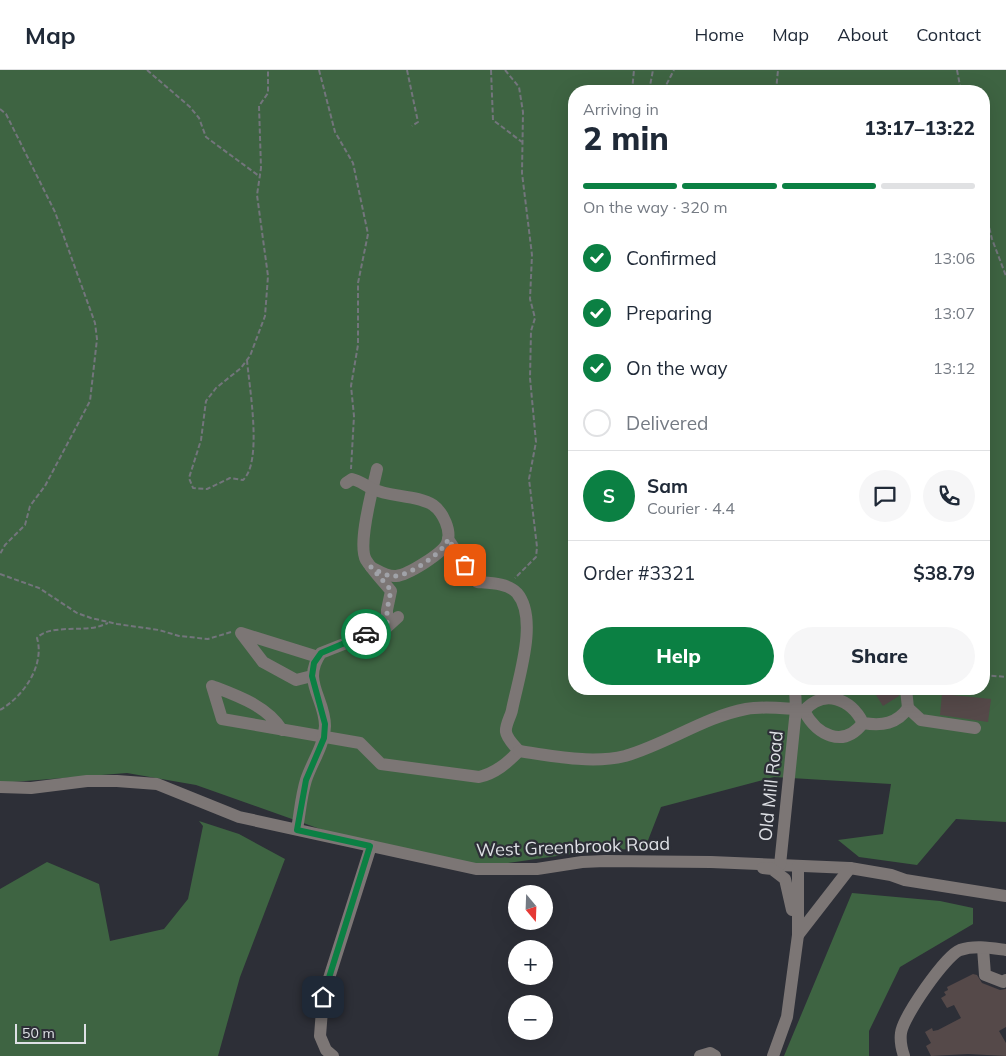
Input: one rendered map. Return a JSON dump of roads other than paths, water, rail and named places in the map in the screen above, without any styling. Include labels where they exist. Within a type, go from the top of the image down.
[{"type":"street","points":[[377,469],[364,539],[366,560],[391,590],[387,610],[387,627]]},
{"type":"street","points":[[349,481],[363,482],[373,489],[432,504],[441,513],[446,524],[448,539],[477,582],[501,584],[516,593],[526,611],[528,621],[513,707],[506,730],[509,738],[519,751],[587,758],[623,756],[654,746],[724,716],[746,709],[766,707],[800,710],[831,698],[845,701],[855,709],[863,723]]},
{"type":"street","points":[[371,567],[386,574],[403,575],[442,550],[448,539]]},
{"type":"street","points":[[297,830],[306,780],[324,738],[325,724],[312,676],[314,663],[321,653],[336,645],[387,627],[398,618]]},
{"type":"street","points":[[312,676],[296,680],[263,662],[240,633],[318,657]]},
{"type":"street","points":[[282,730],[275,719],[246,699],[212,686],[222,719],[324,738],[360,742],[380,764],[480,777],[490,775],[519,751]]},
{"type":"street","name":"Old Mill Road","points":[[780,865],[800,710],[796,695]]},
{"type":"street","points":[[863,723],[879,725],[891,722],[902,716],[908,708],[908,695]]},
{"type":"street","points":[[908,708],[921,720],[976,728]]},
{"type":"street","points":[[800,710],[817,730],[829,737],[849,734],[859,729],[863,723]]},
{"type":"street","name":"West Greenbrook Road","points":[[0,787],[31,788],[87,781],[117,780],[157,784],[183,792],[231,814],[436,862],[489,870],[537,869],[582,862],[605,861],[711,862],[850,868],[891,875],[905,880],[1006,896]]},
{"type":"street","points":[[333,1056],[326,1050],[320,1036],[323,997],[370,846]]},
{"type":"street","points":[[739,864],[772,869],[786,878],[798,935]]},
{"type":"street","points":[[772,1056],[787,1017],[798,935],[798,866]]},
{"type":"street","points":[[798,935],[850,868]]},
{"type":"street","points":[[904,1056],[901,1033],[919,998],[940,967],[959,951],[983,948],[1006,950]]},
{"type":"street","points":[[983,948],[985,975],[1003,982],[1006,980]]},
{"type":"street","points":[[700,1056],[710,1053],[715,1056]]}]
